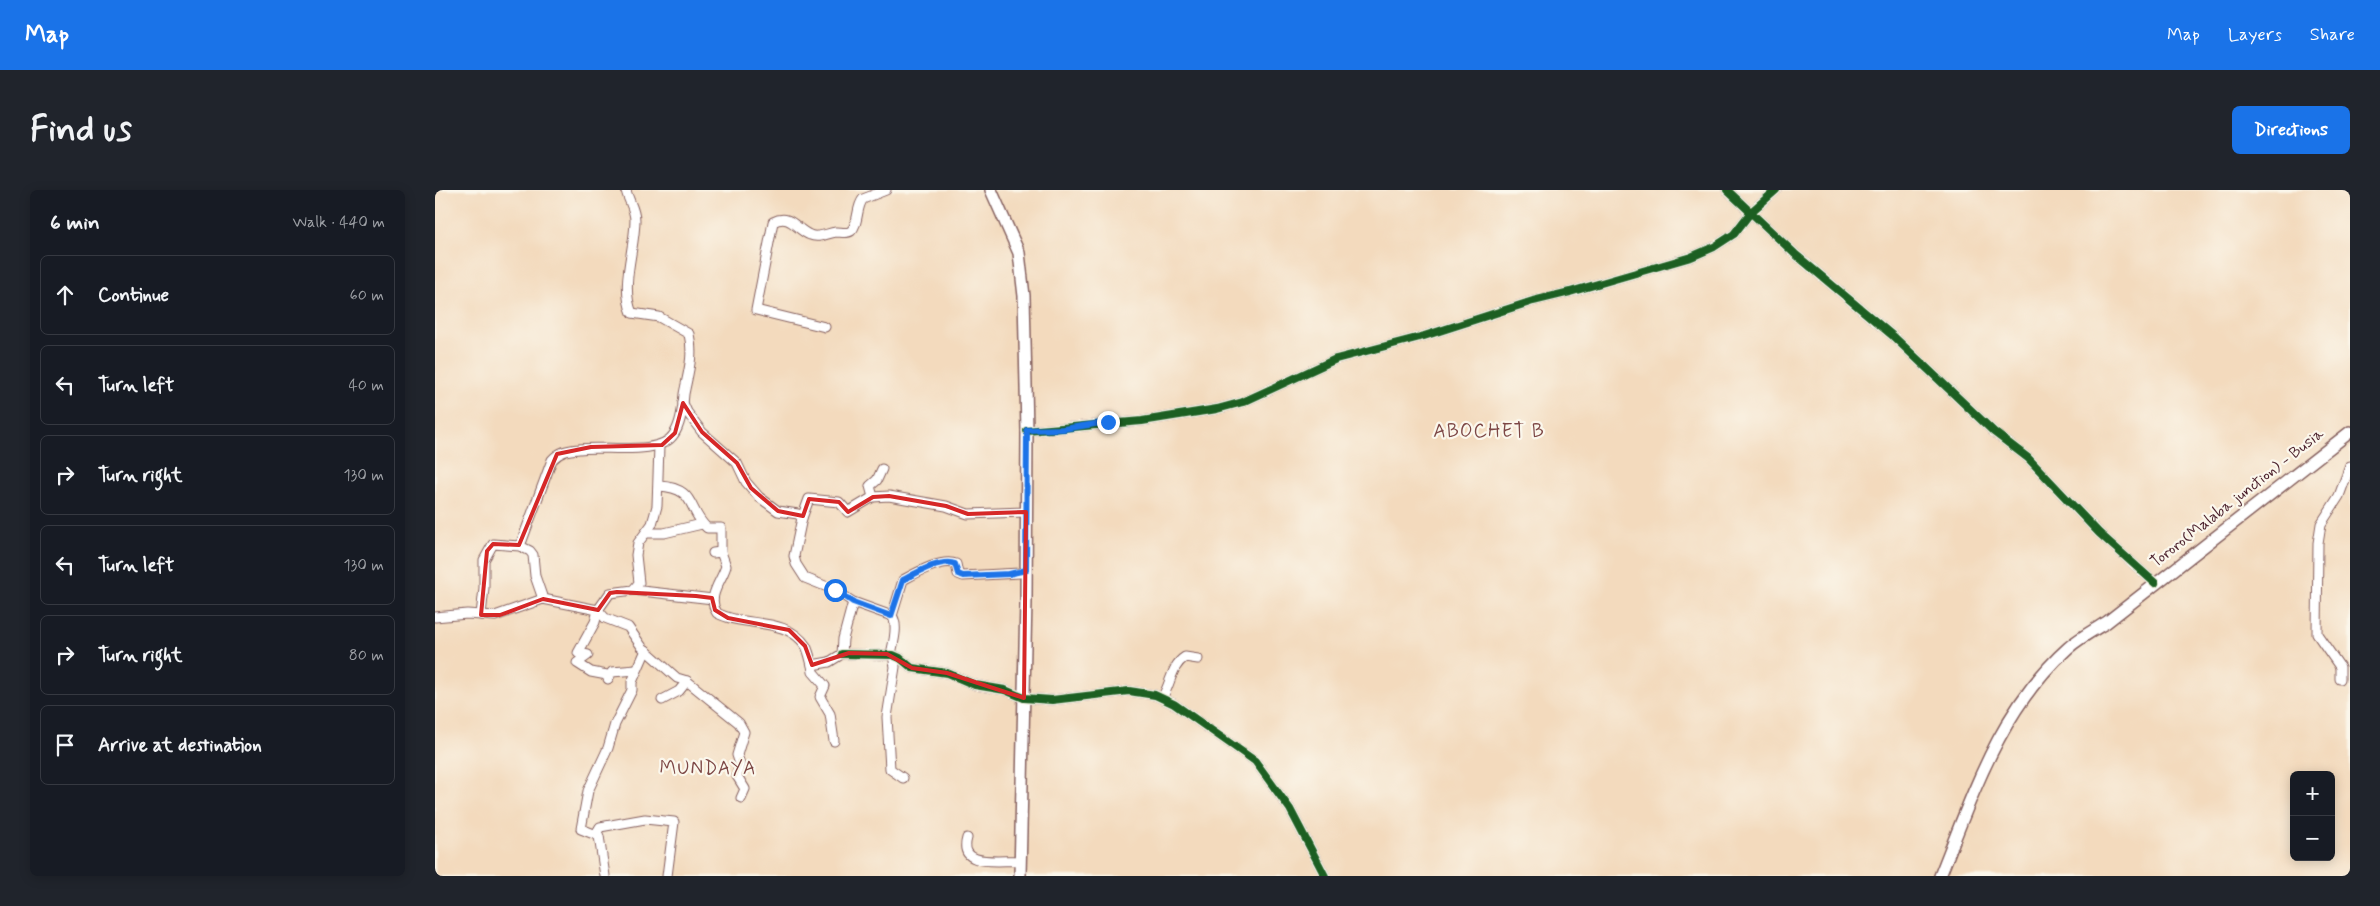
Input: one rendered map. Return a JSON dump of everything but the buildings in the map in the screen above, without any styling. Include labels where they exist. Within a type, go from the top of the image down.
[{"type":"main road","points":[[991,190],[1015,240],[1022,269],[1027,430],[1020,876]]},
{"type":"main road","name":"Tororo(Malaba junction) - Busia","points":[[1940,876],[1987,758],[2015,710],[2043,672],[2070,646],[2107,622],[2350,432]]},
{"type":"street","points":[[520,546],[552,460],[557,454],[563,451],[591,447],[659,446],[670,440],[675,433],[692,362],[689,334],[659,317],[632,313],[629,305],[630,264],[635,218],[626,190]]},
{"type":"street","points":[[825,327],[756,310],[773,222],[781,219],[789,220],[809,235],[815,236],[835,232],[849,232],[853,229],[863,199],[886,190]]},
{"type":"street","points":[[1727,190],[1795,254],[1893,336],[1994,432],[2028,458],[2099,532],[2155,583]]},
{"type":"street","points":[[1027,430],[1141,421],[1217,409],[1243,402],[1336,360],[1424,336],[1533,301],[1691,257],[1714,247],[1734,234],[1751,212],[1776,190]]},
{"type":"street","points":[[683,403],[687,412],[702,432],[737,462],[746,482],[759,497],[778,511],[798,514],[802,518]]},
{"type":"street","points":[[633,590],[639,583],[635,561],[637,549],[654,518],[659,486],[659,446]]},
{"type":"street","points":[[2340,679],[2340,667],[2317,634],[2318,542],[2321,524],[2339,496],[2350,466]]},
{"type":"street","points":[[873,497],[870,486],[877,480],[882,469]]},
{"type":"street","points":[[659,486],[679,491],[691,499],[702,524],[707,528],[721,528],[717,553],[726,566],[717,584],[713,598],[715,610],[728,618],[789,630],[805,646],[813,672],[825,686],[820,696],[830,714],[835,741]]},
{"type":"street","points":[[903,778],[890,769],[887,717],[895,667],[892,655],[895,620],[891,616],[853,602],[835,590],[805,578],[796,564],[795,548],[802,518],[809,499],[839,502],[848,512],[873,497],[889,496],[945,506],[968,514],[1026,512]]},
{"type":"street","points":[[646,533],[664,533],[702,524]]},
{"type":"street","points":[[481,615],[484,588],[483,565],[487,551],[493,544],[520,546],[533,554],[535,576],[543,599]]},
{"type":"street","points":[[891,616],[903,580],[931,566],[952,562],[955,564],[958,574],[963,576],[1009,574],[1026,570]]},
{"type":"street","points":[[636,670],[612,672],[608,679],[607,675],[591,672],[577,663],[588,655],[578,653],[595,622],[598,610],[609,593],[633,590],[713,598]]},
{"type":"street","points":[[435,618],[455,614],[501,615],[543,599],[598,610],[605,618],[628,627],[634,638],[646,650],[677,678],[687,682],[733,718],[744,732],[737,755],[740,764],[737,776],[745,789],[741,798]]},
{"type":"street","points":[[842,654],[843,639],[853,602]]},
{"type":"street","points":[[605,876],[601,843],[596,834],[581,829],[583,809],[588,791],[609,744],[615,724],[632,690],[632,682],[636,670],[646,650]]},
{"type":"street","points":[[812,665],[829,662],[842,654],[892,655],[900,658],[912,668],[947,673],[975,685],[1005,690],[1024,698],[1052,700],[1121,691],[1155,695],[1255,761],[1290,809],[1325,876]]},
{"type":"street","points":[[1162,698],[1167,690],[1176,662],[1185,657],[1198,659]]},
{"type":"street","points":[[662,700],[679,691],[687,682]]},
{"type":"street","points":[[596,834],[601,827],[645,819],[674,822],[667,876]]},
{"type":"street","points":[[967,838],[965,846],[968,854],[976,860],[1020,861]]},
{"type":"highlighted area","points":[[683,403],[702,432],[737,463],[751,488],[778,511],[803,516],[809,499],[839,502],[848,512],[873,497],[889,496],[946,506],[968,514],[1026,512],[1024,698],[947,673],[912,668],[887,654],[849,653],[812,665],[805,646],[789,630],[728,618],[715,610],[712,598],[617,592],[610,593],[598,610],[543,599],[500,615],[481,615],[487,551],[493,544],[519,545],[557,454],[591,447],[662,445],[675,433]]},
{"type":"cycle path","points":[[1727,190],[1795,254],[1893,336],[1994,432],[2028,458],[2099,533],[2155,583]]},
{"type":"cycle path","points":[[1027,431],[1142,421],[1217,409],[1243,402],[1336,359],[1424,336],[1533,301],[1691,257],[1714,247],[1734,234],[1751,212],[1776,190]]},
{"type":"cycle path","points":[[842,654],[893,655],[912,668],[947,673],[975,685],[1005,690],[1024,698],[1052,700],[1129,691],[1155,695],[1174,704],[1255,761],[1290,809],[1325,876]]},
{"type":"district","name":"ABOCHET B","points":[[1489,431]]},
{"type":"district","name":"MUNDAYA","points":[[708,768]]},
{"type":"route","points":[[835,590],[848,600],[866,606],[875,612],[891,616],[903,580],[931,566],[952,562],[955,564],[958,574],[963,576],[1020,573],[1026,570],[1027,430],[1063,429],[1108,422]]}]
